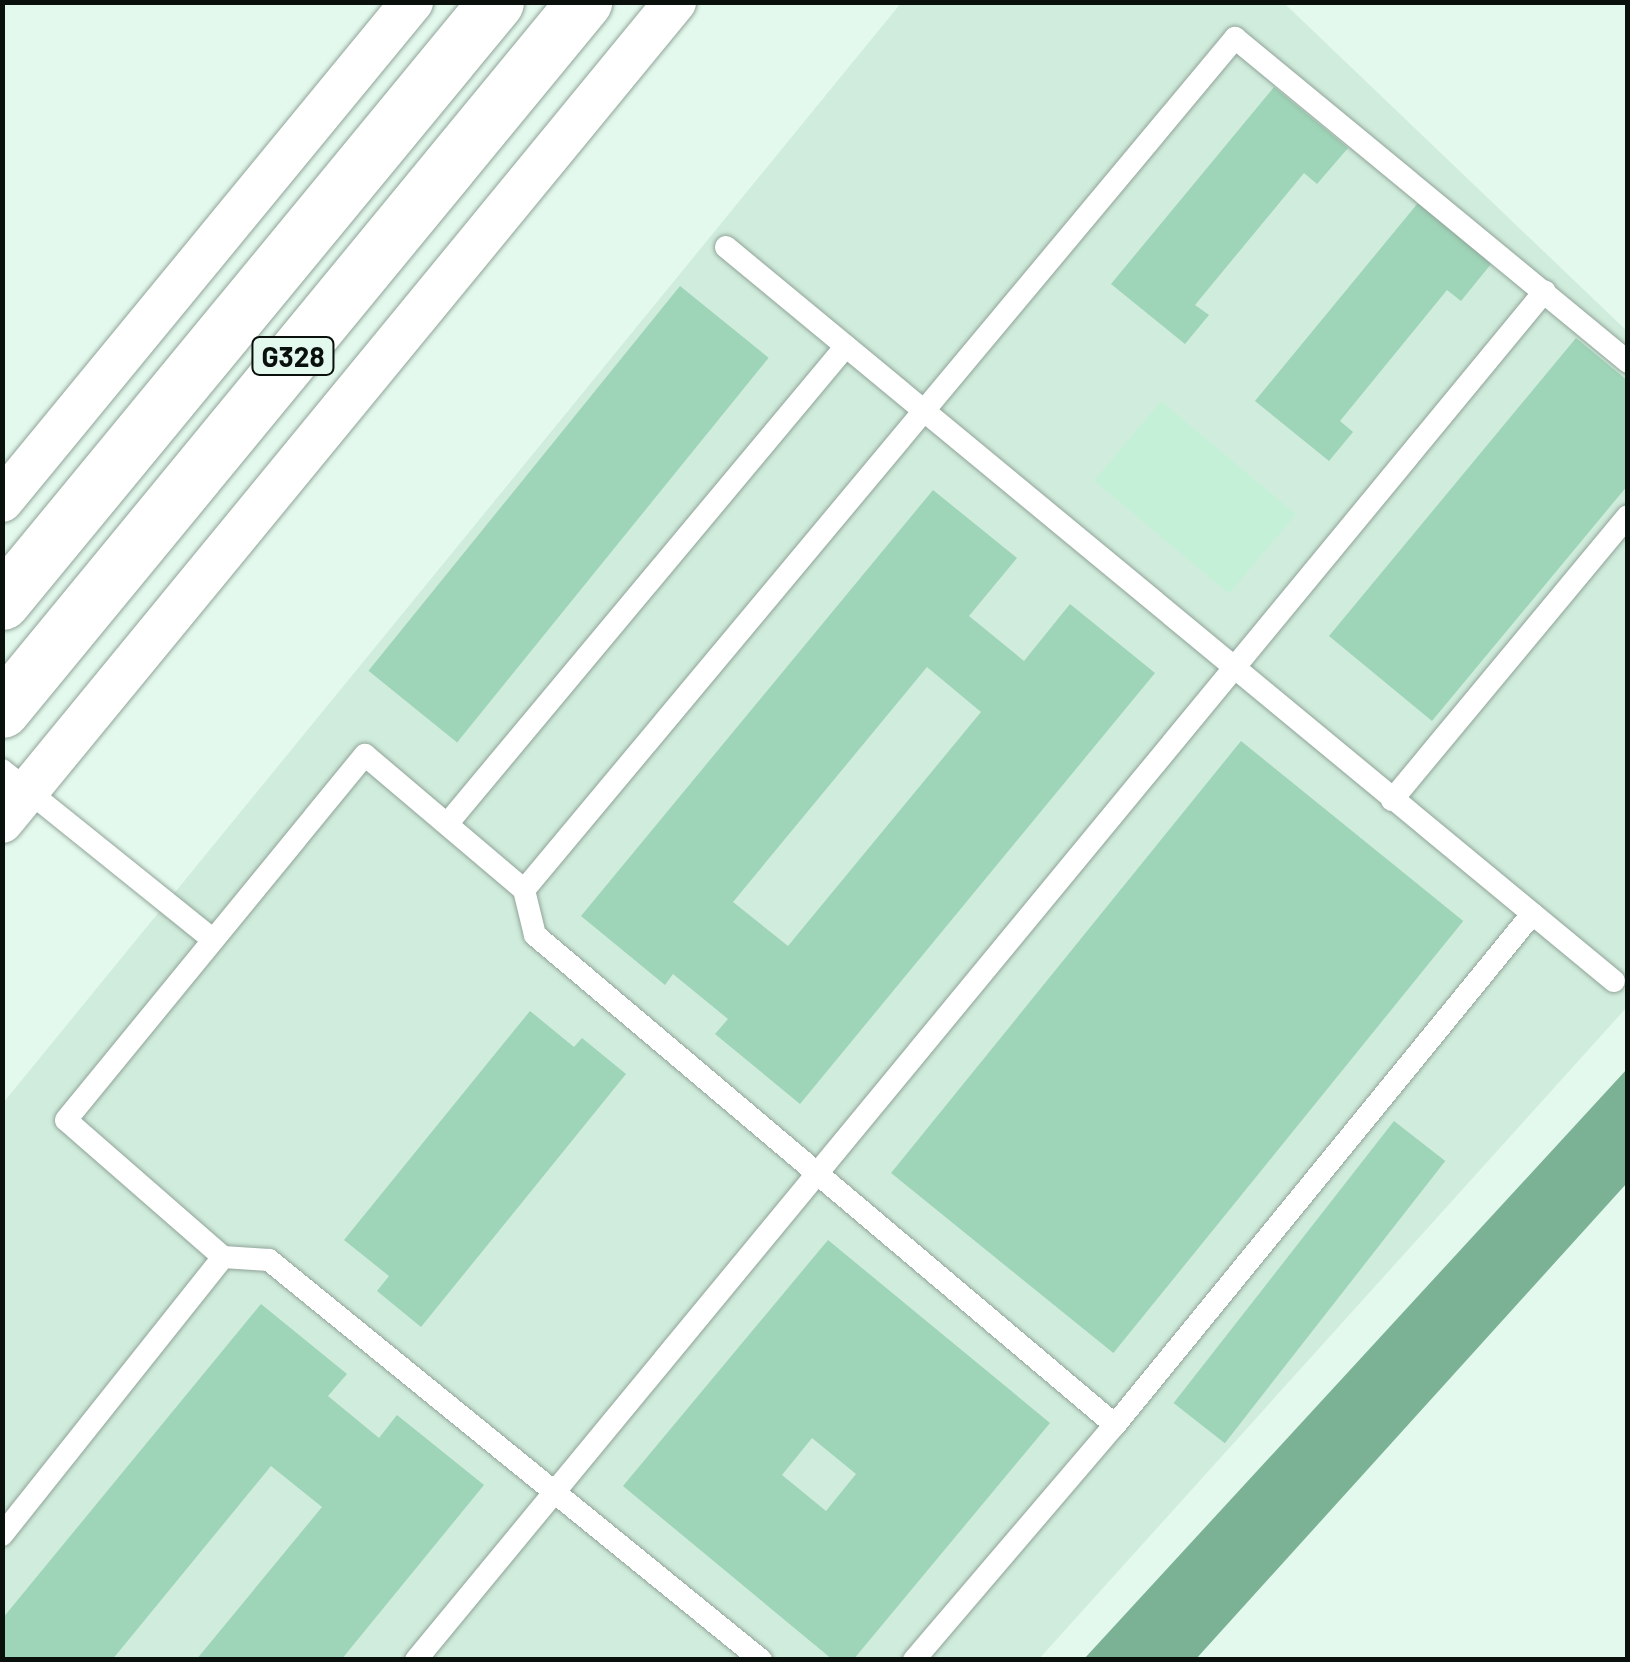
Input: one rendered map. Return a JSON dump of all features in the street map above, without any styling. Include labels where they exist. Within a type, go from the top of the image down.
[{"type":"highway","name":"G328","points":[[2,602],[496,2]]},
{"type":"highway","name":"G328","points":[[2,710],[584,2]]},
{"type":"street","points":[[2,501],[412,2]]},
{"type":"street","points":[[11,794],[675,2]]},
{"type":"lane","points":[[524,890],[1235,38],[1628,362]]},
{"type":"lane","points":[[726,247],[1232,671],[1614,980]]},
{"type":"lane","points":[[416,1660],[1545,291]]},
{"type":"lane","points":[[448,824],[846,346]]},
{"type":"lane","points":[[1392,800],[1628,516]]},
{"type":"lane","points":[[761,1660],[269,1260],[223,1257],[66,1120],[365,755],[524,890],[534,935],[1116,1425]]},
{"type":"lane","points":[[11,794],[212,939]]},
{"type":"lane","points":[[914,1660],[1116,1425],[1532,914]]},
{"type":"lane","points":[[2,1535],[223,1257]]},
{"type":"shaded area","points":[[901,3],[1284,3],[1627,331],[1627,1007],[1039,1659],[3,1660],[3,1103]]},
{"type":"shaded area","points":[[1161,401],[1296,514],[1229,594],[1094,481]]},
{"type":"shaded area","points":[[1627,1069],[1627,1183],[1196,1659],[1084,1659]]},
{"type":"building","points":[[1274,87],[1348,148],[1317,184],[1304,173],[1195,305],[1209,315],[1185,344],[1111,284]]},
{"type":"building","points":[[1418,203],[1491,264],[1461,301],[1447,290],[1340,421],[1353,432],[1329,461],[1255,401]]},
{"type":"building","points":[[680,286],[769,358],[457,742],[368,671]]},
{"type":"building","points":[[1576,338],[1628,381],[1628,485],[1432,721],[1329,636]]},
{"type":"building","points":[[933,490],[1017,558],[969,616],[1024,661],[1070,604],[1155,673],[800,1104],[715,1034],[728,1019],[673,974],[665,985],[581,916]],"holes":[[[927,667],[981,712],[788,946],[733,902]]]},
{"type":"building","points":[[1241,741],[1463,921],[1113,1353],[891,1173]]},
{"type":"building","points":[[530,1011],[574,1047],[582,1038],[626,1074],[421,1327],[377,1291],[389,1276],[344,1240]]},
{"type":"building","points":[[1394,1121],[1445,1161],[1225,1443],[1174,1403]]},
{"type":"building","points":[[828,1240],[1050,1423],[853,1660],[833,1660],[623,1486]],"holes":[[[812,1438],[856,1474],[826,1511],[782,1475]]]},
{"type":"building","points":[[261,1304],[347,1374],[328,1396],[379,1438],[397,1415],[484,1485],[341,1660],[196,1660],[322,1507],[271,1466],[112,1660],[2,1660],[2,1619]]}]
